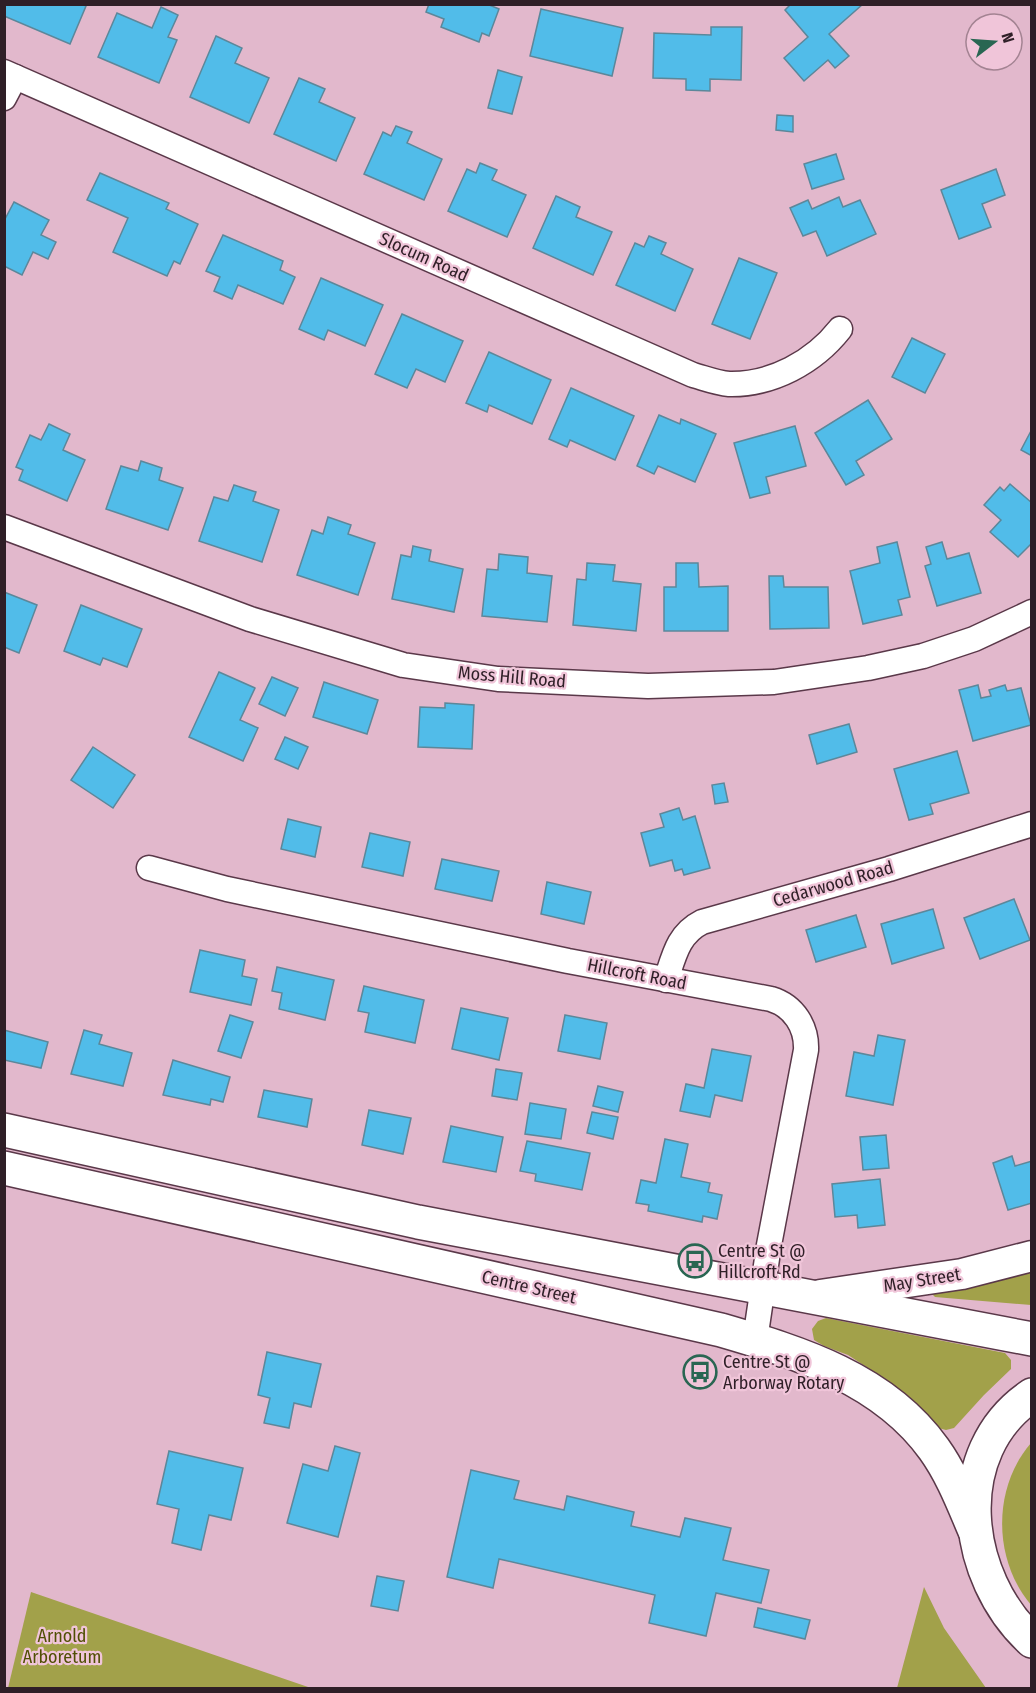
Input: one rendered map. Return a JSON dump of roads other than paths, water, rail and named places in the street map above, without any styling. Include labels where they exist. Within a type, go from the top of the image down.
[{"type":"highway","points":[[4,1130],[361,1210],[1032,1339]]},
{"type":"highway","name":"Centre Street","points":[[4,1168],[721,1330],[794,1353],[846,1375],[892,1404],[908,1419],[935,1450],[952,1480],[975,1531]]},
{"type":"highway","name":"Centre Street","points":[[1032,1395],[1002,1421],[991,1437],[983,1454],[974,1494],[975,1531],[987,1577],[1000,1603],[1024,1633],[1032,1655]]},
{"type":"street","name":"Slocum Road","points":[[8,82],[693,375],[728,384],[754,382],[786,372],[828,344],[840,329]]},
{"type":"street","name":"Moss Hill Road","points":[[4,527],[250,619],[403,665],[498,679],[648,686],[774,682],[868,668],[923,656],[974,639],[1032,612]]},
{"type":"street","name":"Cedarwood Road","points":[[666,980],[681,940],[692,928],[702,922],[889,869],[1032,824]]},
{"type":"street","name":"Hillcroft Road","points":[[149,868],[238,891],[568,961],[775,1000],[792,1012],[803,1029],[805,1054],[762,1288],[755,1340]]},
{"type":"street","name":"May Street","points":[[810,1297],[962,1274],[1032,1256]]},
{"type":"place","name":"Centre St @ Hillcroft Rd","points":[[695,1261]]},
{"type":"place","name":"Centre St @ Arborway Rotary","points":[[700,1372]]},
{"type":"park label","name":"Arnold Arboretum","points":[[62,1646]]}]
